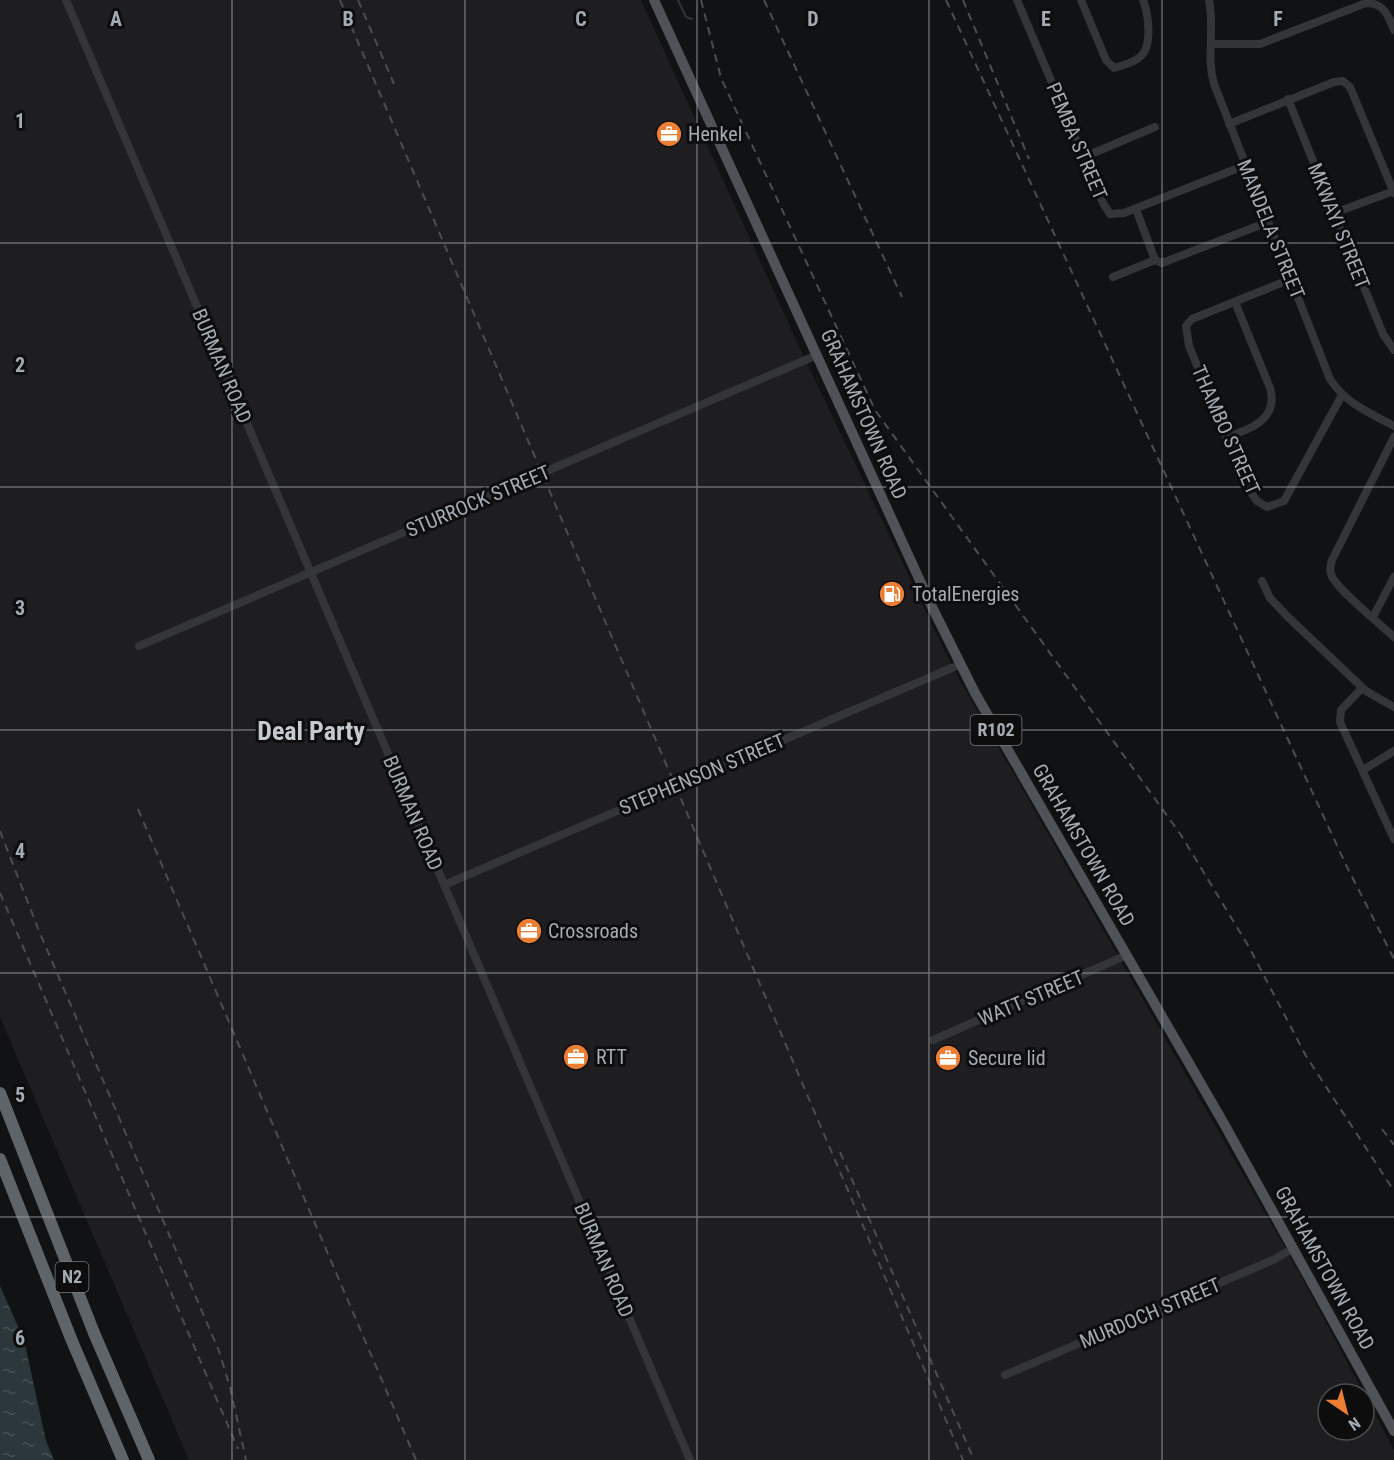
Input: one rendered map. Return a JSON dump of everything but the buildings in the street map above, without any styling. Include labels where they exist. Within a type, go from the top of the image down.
[{"type":"highway","name":"N2","points":[[0,1093],[86,1312],[149,1460]]},
{"type":"highway","name":"N2","points":[[0,1159],[72,1341],[123,1460]]},
{"type":"main road","name":"GRAHAMSTOWN ROAD","points":[[654,0],[961,664],[1294,1248],[1394,1431]]},
{"type":"street","name":"BURMAN ROAD","points":[[66,0],[690,1460]]},
{"type":"street","name":"PEMBA STREET","points":[[1017,0],[1106,210],[1118,215],[1246,165]]},
{"type":"street","points":[[1081,0],[1106,60],[1114,68],[1138,59],[1144,51],[1147,23],[1143,0]]},
{"type":"street","name":"MANDELA STREET","points":[[1209,0],[1211,73],[1330,379],[1342,395],[1394,426]]},
{"type":"street","points":[[1212,44],[1260,44],[1366,3],[1377,5],[1385,10],[1394,30]]},
{"type":"street","points":[[1229,124],[1334,82],[1347,83],[1394,192],[1334,213]]},
{"type":"street","name":"MKWAYI STREET","points":[[1288,99],[1388,345],[1394,350]]},
{"type":"street","points":[[1084,157],[1155,127]]},
{"type":"street","points":[[1136,209],[1155,260]]},
{"type":"street","points":[[1113,277],[1155,260],[1162,263],[1268,222]]},
{"type":"street","name":"THAMBO STREET","points":[[1291,279],[1192,319],[1186,326],[1185,333],[1247,487],[1257,501],[1268,507],[1284,501],[1342,395]]},
{"type":"street","points":[[1227,437],[1260,423],[1272,399],[1270,388],[1235,302]]},
{"type":"street","name":"STURROCK STREET","points":[[139,646],[817,355]]},
{"type":"street","points":[[1394,437],[1330,564],[1334,580],[1394,638]]},
{"type":"street","points":[[1373,617],[1394,577]]},
{"type":"street","points":[[1262,581],[1278,607],[1377,700],[1394,707]]},
{"type":"street","name":"STEPHENSON STREET","points":[[444,885],[961,664]]},
{"type":"street","points":[[1362,687],[1345,705],[1340,716],[1343,731],[1390,817],[1394,839]]},
{"type":"street","points":[[1363,770],[1394,751]]},
{"type":"street","name":"WATT STREET","points":[[933,1040],[1127,955]]},
{"type":"street","name":"MURDOCH STREET","points":[[1005,1375],[1273,1260],[1294,1248]]},
{"type":"shaded area","points":[[0,0],[641,0],[803,355],[952,666],[1299,1272],[1358,1382],[1316,1382],[1316,1442],[1376,1442],[1376,1416],[1394,1450],[1394,1460],[189,1460],[0,1017]]},
{"type":"water","points":[[0,1286],[24,1340],[46,1441],[54,1460],[0,1460]]},
{"type":"waterway","points":[[678,0],[686,17],[692,19]]},
{"type":"railway","points":[[340,0],[963,1460]]},
{"type":"railway","points":[[358,0],[394,84]]},
{"type":"railway","points":[[701,0],[721,78],[875,410],[1181,835],[1249,947],[1306,1056],[1394,1191]]},
{"type":"railway","points":[[764,0],[902,297]]},
{"type":"railway","points":[[946,0],[1346,865],[1394,959]]},
{"type":"railway","points":[[963,0],[1029,159]]},
{"type":"railway","points":[[138,809],[416,1460]]},
{"type":"railway","points":[[0,831],[39,931],[219,1351],[230,1387],[246,1460]]},
{"type":"railway","points":[[0,893],[238,1449]]},
{"type":"railway","points":[[1382,1129],[1394,1145]]},
{"type":"railway","points":[[840,1152],[974,1460]]},
{"type":"place","name":"Henkel","points":[[669,134]]},
{"type":"place","name":"TotalEnergies","points":[[892,594]]},
{"type":"place","name":"Crossroads","points":[[529,931]]},
{"type":"place","name":"RTT","points":[[576,1057]]},
{"type":"place","name":"Secure lid","points":[[948,1058]]},
{"type":"district","name":"Deal Party","points":[[311,731]]}]
